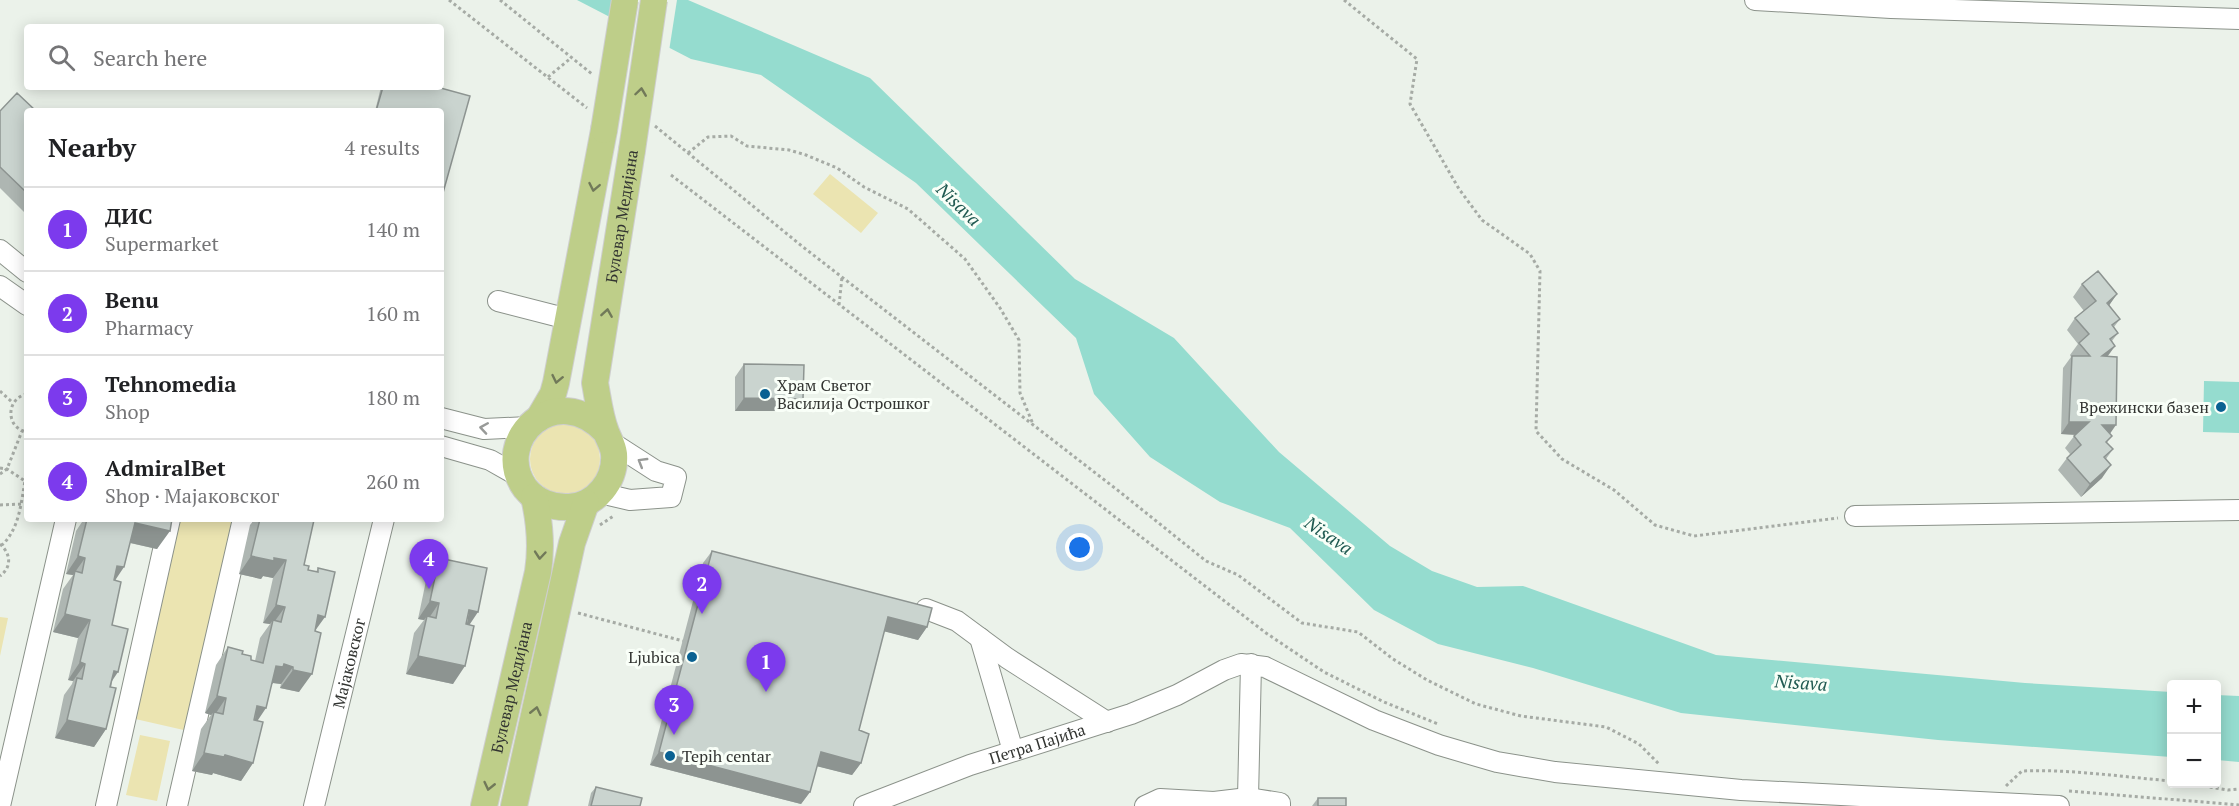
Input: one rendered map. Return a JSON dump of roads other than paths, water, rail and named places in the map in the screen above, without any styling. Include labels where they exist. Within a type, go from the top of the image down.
[{"type":"main road","name":"Булевар Медијана","points":[[484,806],[541,551],[540,534],[527,487],[516,464],[517,451],[521,438],[553,394],[568,319],[597,120],[625,0]]},
{"type":"main road","name":"Булевар Медијана","points":[[514,806],[573,543],[593,498],[612,474],[614,453],[608,437],[596,383],[654,0]]},
{"type":"main road","points":[[533,423],[552,412],[567,411],[582,414],[596,421],[608,437]]},
{"type":"main road","points":[[527,487],[546,504],[559,507],[573,507],[593,498]]},
{"type":"street","points":[[1755,0],[2136,8],[2239,19]]},
{"type":"street","points":[[0,250],[24,270]]},
{"type":"street","points":[[0,286],[24,303]]},
{"type":"street","points":[[498,301],[568,319]]},
{"type":"street","points":[[444,419],[484,429],[499,430],[533,423]]},
{"type":"street","points":[[593,498],[630,500],[672,497],[676,477],[657,471],[608,437]]},
{"type":"street","points":[[444,447],[490,460],[527,487]]},
{"type":"street","points":[[1855,516],[2239,510]]},
{"type":"street","points":[[0,806],[65,522]]},
{"type":"street","points":[[106,806],[169,522]]},
{"type":"street","points":[[177,806],[242,522]]},
{"type":"street","name":"Мајаковског","points":[[314,806],[383,522]]},
{"type":"street","points":[[926,609],[957,621],[1007,658],[1107,722]]},
{"type":"street","points":[[980,638],[1013,751]]},
{"type":"street","name":"Петра Пајића","points":[[864,806],[1013,751],[1107,722],[1177,695],[1241,664],[1251,664]]},
{"type":"street","points":[[1248,798],[1251,664],[1276,672],[1374,720],[1439,745],[1497,762],[1632,781],[1741,790],[2062,798]]},
{"type":"street","points":[[1145,806],[1160,799],[1214,804],[1248,798],[1280,803],[1280,806]]},
{"type":"water","name":"Nisava","points":[[577,0],[688,0],[870,78],[1075,279],[1174,338],[1279,452],[1390,546],[1432,571],[1477,587],[1523,586],[1716,655],[2025,683],[2167,692],[2167,757],[1938,740],[1681,713],[1533,668],[1438,644],[1374,610],[1290,528],[1220,502],[1150,457],[1094,394],[1076,338],[916,183],[761,75],[691,59]]},
{"type":"water","name":"Врежински базен","points":[[2204,381],[2239,382],[2239,433],[2203,432]]},
{"type":"water","points":[[2221,695],[2239,696],[2239,762],[2221,760]]},
{"type":"place","name":"Храм Светог Василија Острошког","points":[[765,394]]},
{"type":"place","name":"Врежински базен","points":[[2221,407]]},
{"type":"place","name":"AdmiralBet","points":[[429,589]]},
{"type":"place","name":"Benu","points":[[702,614]]},
{"type":"place","name":"Ljubica","points":[[692,657]]},
{"type":"place","name":"ДИС","points":[[766,692]]},
{"type":"place","name":"Tehnomedia","points":[[674,735]]},
{"type":"place","name":"Tepih centar","points":[[670,756]]}]
